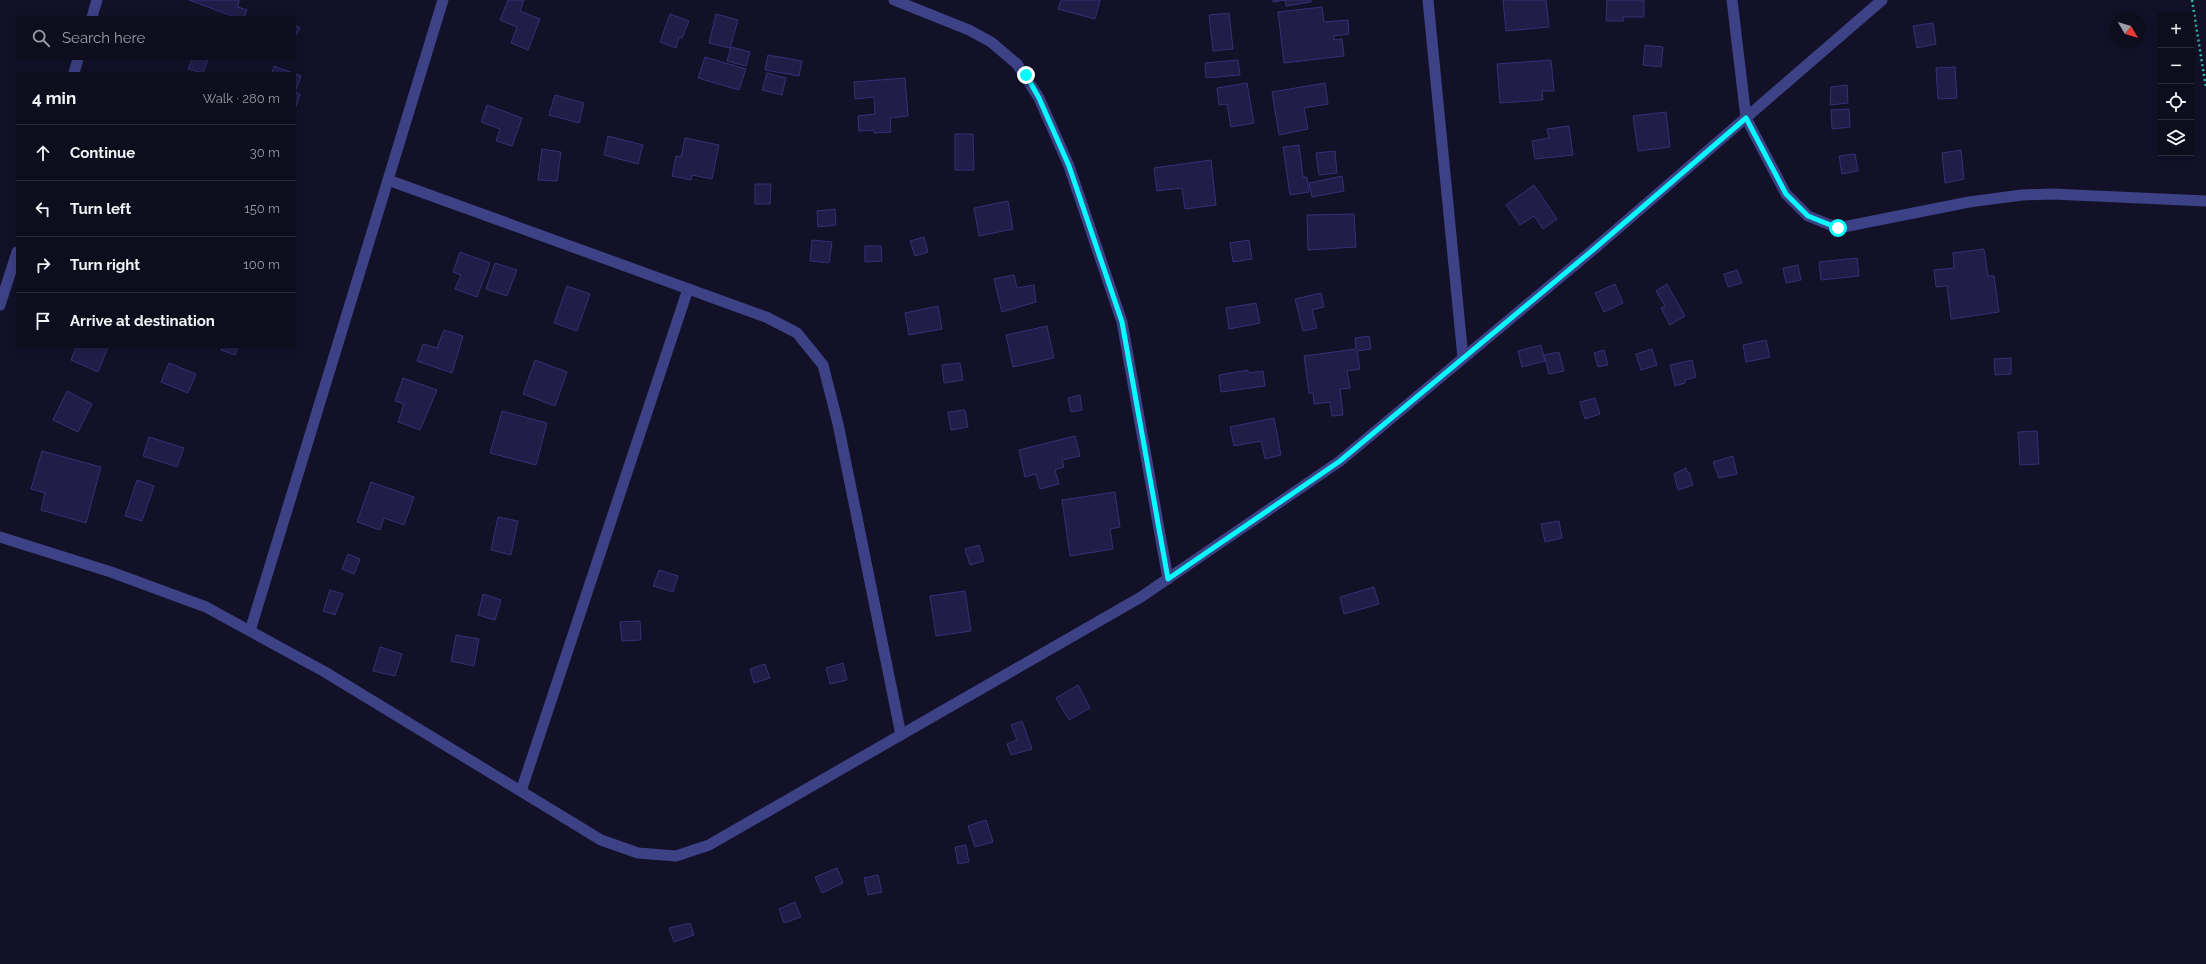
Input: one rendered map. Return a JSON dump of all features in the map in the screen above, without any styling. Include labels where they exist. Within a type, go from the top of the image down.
[{"type":"street","points":[[92,16],[97,0]]},
{"type":"street","points":[[250,631],[443,0]]},
{"type":"street","points":[[894,0],[969,30],[991,42],[1017,64],[1039,98],[1069,166],[1122,322],[1168,579]]},
{"type":"street","points":[[1428,0],[1463,358]]},
{"type":"street","points":[[1732,0],[1746,118],[1786,194],[1808,216],[1838,228],[1969,202],[2022,195],[2065,194],[2206,201]]},
{"type":"street","points":[[0,537],[111,572],[206,607],[326,672],[601,840],[638,853],[676,856],[709,845],[1134,601],[1340,461],[1600,244],[1882,0]]},
{"type":"street","points":[[74,72],[78,60]]},
{"type":"street","points":[[388,180],[766,317],[797,333],[823,365],[838,424],[901,735]]},
{"type":"street","points":[[0,305],[16,255]]},
{"type":"street","points":[[520,791],[688,289]]},
{"type":"path","points":[[2192,0],[2206,88]]},
{"type":"building","points":[[189,0],[239,0],[238,7],[247,10],[244,16],[232,16]]},
{"type":"building","points":[[508,0],[524,0],[520,11],[540,19],[528,50],[511,43],[517,27],[500,20]]},
{"type":"building","points":[[1061,0],[1100,0],[1095,19],[1058,9]]},
{"type":"building","points":[[1273,0],[1285,0],[1273,2]]},
{"type":"building","points":[[1285,0],[1311,0],[1311,2],[1286,6]]},
{"type":"building","points":[[1503,0],[1546,0],[1549,27],[1506,31]]},
{"type":"building","points":[[1607,0],[1644,0],[1644,17],[1623,17],[1624,21],[1606,21]]},
{"type":"building","points":[[1322,7],[1324,22],[1348,20],[1349,34],[1334,36],[1334,40],[1342,39],[1344,56],[1284,63],[1278,12]]},
{"type":"building","points":[[1229,13],[1233,49],[1213,51],[1209,15]]},
{"type":"building","points":[[670,14],[689,21],[682,38],[679,37],[676,48],[660,42]]},
{"type":"building","points":[[716,14],[738,20],[730,48],[709,43]]},
{"type":"building","points":[[1933,23],[1936,44],[1917,48],[1913,26]]},
{"type":"building","points":[[296,26],[300,28],[296,35]]},
{"type":"building","points":[[1645,45],[1663,47],[1661,67],[1643,65]]},
{"type":"building","points":[[731,47],[750,52],[746,66],[727,61]]},
{"type":"building","points":[[768,55],[802,61],[799,76],[765,70]]},
{"type":"building","points":[[705,57],[746,69],[739,90],[698,78]]},
{"type":"building","points":[[192,60],[208,60],[203,72],[188,69]]},
{"type":"building","points":[[1238,60],[1240,75],[1206,78],[1205,63]]},
{"type":"building","points":[[1551,60],[1554,91],[1542,91],[1543,100],[1500,103],[1497,64]]},
{"type":"building","points":[[274,66],[290,72],[272,72]]},
{"type":"building","points":[[1955,67],[1957,98],[1938,99],[1936,68]]},
{"type":"building","points":[[767,73],[786,78],[782,95],[762,90]]},
{"type":"building","points":[[296,74],[301,76],[296,89]]},
{"type":"building","points":[[905,78],[908,116],[890,118],[891,132],[874,133],[874,130],[859,131],[858,116],[875,114],[874,97],[855,99],[854,82]]},
{"type":"building","points":[[1247,83],[1254,123],[1231,127],[1227,104],[1219,105],[1217,88]]},
{"type":"building","points":[[1325,83],[1328,104],[1304,108],[1308,129],[1279,135],[1272,92]]},
{"type":"building","points":[[1847,85],[1848,103],[1830,105],[1831,87]]},
{"type":"building","points":[[296,92],[300,94],[296,106]]},
{"type":"building","points":[[555,95],[584,103],[579,123],[549,115]]},
{"type":"building","points":[[487,105],[522,118],[512,146],[496,141],[500,129],[481,122]]},
{"type":"building","points":[[1849,109],[1850,127],[1832,129],[1831,110]]},
{"type":"building","points":[[1666,112],[1670,147],[1638,151],[1633,116]]},
{"type":"building","points":[[1569,126],[1573,155],[1535,159],[1532,141],[1549,138],[1547,129]]},
{"type":"building","points":[[955,134],[973,134],[974,170],[955,170]]},
{"type":"building","points":[[608,136],[643,145],[638,164],[604,155]]},
{"type":"building","points":[[685,138],[719,145],[712,179],[692,175],[691,180],[672,176],[676,156],[681,157]]},
{"type":"building","points":[[1299,145],[1303,177],[1307,177],[1309,192],[1290,195],[1283,147]]},
{"type":"building","points":[[542,149],[561,152],[557,181],[538,180]]},
{"type":"building","points":[[1961,150],[1964,179],[1945,183],[1942,153]]},
{"type":"building","points":[[1335,151],[1337,173],[1319,175],[1316,153]]},
{"type":"building","points":[[1855,154],[1858,171],[1842,174],[1839,156]]},
{"type":"building","points":[[1211,160],[1216,205],[1185,209],[1182,188],[1157,191],[1154,168]]},
{"type":"building","points":[[1342,176],[1344,191],[1312,197],[1309,183]]},
{"type":"building","points":[[755,184],[771,184],[770,204],[755,204]]},
{"type":"building","points":[[1534,185],[1557,219],[1543,229],[1534,216],[1520,225],[1506,205]]},
{"type":"building","points":[[1008,201],[1013,229],[979,236],[974,208]]},
{"type":"building","points":[[835,209],[836,225],[818,227],[817,211]]},
{"type":"building","points":[[1354,214],[1356,247],[1308,250],[1307,215]]},
{"type":"building","points":[[924,237],[928,252],[915,256],[910,241]]},
{"type":"building","points":[[812,240],[832,242],[829,263],[810,261]]},
{"type":"building","points":[[1249,240],[1252,259],[1233,262],[1230,243]]},
{"type":"building","points":[[865,246],[881,246],[882,261],[865,262]]},
{"type":"building","points":[[1984,249],[1988,276],[1994,276],[1999,312],[1951,319],[1947,286],[1936,287],[1934,270],[1954,268],[1953,253]]},
{"type":"building","points":[[460,252],[490,263],[477,297],[455,289],[461,275],[453,272]]},
{"type":"building","points":[[1857,258],[1859,276],[1821,280],[1819,262]]},
{"type":"building","points":[[495,263],[517,270],[507,296],[486,289]]},
{"type":"building","points":[[1798,265],[1801,280],[1786,283],[1783,268]]},
{"type":"building","points":[[1737,270],[1742,283],[1728,287],[1724,274]]},
{"type":"building","points":[[1014,275],[1017,288],[1034,285],[1036,302],[1002,312],[994,279]]},
{"type":"building","points":[[1615,284],[1623,303],[1604,312],[1595,293]]},
{"type":"building","points":[[1667,284],[1685,316],[1670,325],[1661,308],[1665,306],[1656,291]]},
{"type":"building","points":[[567,286],[590,294],[577,331],[554,323]]},
{"type":"building","points":[[1321,293],[1324,307],[1312,310],[1317,328],[1303,331],[1295,299]]},
{"type":"building","points":[[1256,303],[1260,323],[1229,329],[1226,308]]},
{"type":"building","points":[[938,306],[942,329],[909,335],[905,313]]},
{"type":"building","points":[[1047,326],[1054,358],[1013,367],[1006,335]]},
{"type":"building","points":[[444,330],[463,336],[452,373],[417,361],[423,344],[437,348]]},
{"type":"building","points":[[1369,336],[1371,349],[1357,351],[1360,369],[1347,371],[1350,388],[1340,389],[1343,415],[1332,416],[1330,402],[1314,404],[1313,393],[1309,393],[1304,356],[1356,349],[1355,338]]},
{"type":"building","points":[[1766,340],[1770,357],[1746,362],[1743,345]]},
{"type":"building","points":[[1541,345],[1545,361],[1522,367],[1518,351]]},
{"type":"building","points":[[76,348],[108,348],[98,372],[71,360]]},
{"type":"building","points":[[222,348],[238,348],[235,355],[221,350]]},
{"type":"building","points":[[1652,349],[1657,365],[1641,370],[1636,354]]},
{"type":"building","points":[[1604,350],[1608,365],[1598,367],[1594,353]]},
{"type":"building","points":[[1559,352],[1564,371],[1549,374],[1544,355]]},
{"type":"building","points":[[2011,358],[2011,374],[1995,375],[1994,359]]},
{"type":"building","points":[[535,360],[567,372],[555,406],[523,394]]},
{"type":"building","points":[[1692,360],[1696,377],[1685,380],[1685,383],[1675,386],[1670,365]]},
{"type":"building","points":[[169,363],[196,374],[188,393],[161,382]]},
{"type":"building","points":[[960,363],[963,380],[944,383],[942,365]]},
{"type":"building","points":[[1248,370],[1248,373],[1263,371],[1265,386],[1221,392],[1219,375]]},
{"type":"building","points":[[403,378],[437,390],[420,430],[398,422],[404,404],[395,401]]},
{"type":"building","points":[[67,391],[92,404],[78,432],[53,420]]},
{"type":"building","points":[[1080,395],[1082,410],[1071,412],[1068,398]]},
{"type":"building","points":[[1595,398],[1600,414],[1585,419],[1580,402]]},
{"type":"building","points":[[965,410],[968,427],[951,430],[948,412]]},
{"type":"building","points":[[502,411],[547,423],[536,465],[490,453]]},
{"type":"building","points":[[1274,418],[1281,455],[1265,459],[1261,441],[1234,446],[1230,427]]},
{"type":"building","points":[[2037,431],[2039,464],[2020,465],[2018,432]]},
{"type":"building","points":[[1075,436],[1080,456],[1062,460],[1064,467],[1055,470],[1059,484],[1040,489],[1036,474],[1025,477],[1019,450]]},
{"type":"building","points":[[149,437],[184,448],[177,467],[143,456]]},
{"type":"building","points":[[42,451],[101,467],[86,523],[41,510],[45,493],[31,489]]},
{"type":"building","points":[[1733,456],[1737,474],[1719,478],[1713,462]]},
{"type":"building","points":[[1686,468],[1687,472],[1689,472],[1693,485],[1678,490],[1674,474]]},
{"type":"building","points":[[137,480],[154,486],[142,521],[125,516]]},
{"type":"building","points":[[371,482],[414,497],[404,525],[384,518],[380,530],[357,522]]},
{"type":"building","points":[[1115,492],[1120,527],[1110,529],[1113,549],[1070,556],[1062,500]]},
{"type":"building","points":[[498,517],[518,521],[511,555],[491,550]]},
{"type":"building","points":[[1559,521],[1562,538],[1545,542],[1541,524]]},
{"type":"building","points":[[979,545],[984,561],[970,565],[965,549]]},
{"type":"building","points":[[348,554],[360,559],[354,574],[342,569]]},
{"type":"building","points":[[659,570],[678,576],[673,592],[653,586]]},
{"type":"building","points":[[1374,587],[1379,604],[1344,614],[1340,597]]},
{"type":"building","points":[[330,590],[343,594],[335,615],[323,611]]},
{"type":"building","points":[[965,591],[971,631],[936,636],[930,596]]},
{"type":"building","points":[[483,594],[501,600],[495,620],[478,615]]},
{"type":"building","points":[[640,621],[641,640],[622,641],[620,622]]},
{"type":"building","points":[[456,635],[479,639],[474,666],[451,661]]},
{"type":"building","points":[[380,647],[402,654],[395,676],[373,671]]},
{"type":"building","points":[[843,663],[847,680],[830,684],[826,668]]},
{"type":"building","points":[[765,664],[770,678],[754,683],[750,669]]},
{"type":"building","points":[[1078,685],[1090,708],[1069,720],[1056,698]]},
{"type":"building","points":[[1022,721],[1032,749],[1011,755],[1007,744],[1017,740],[1011,725]]},
{"type":"building","points":[[986,820],[993,842],[975,847],[968,826]]},
{"type":"building","points":[[966,845],[969,862],[958,864],[955,847]]},
{"type":"building","points":[[837,868],[843,883],[822,893],[815,877]]},
{"type":"building","points":[[878,875],[882,892],[868,895],[864,878]]},
{"type":"building","points":[[795,902],[801,917],[784,923],[779,909]]},
{"type":"building","points":[[690,923],[694,935],[674,942],[669,928]]},
{"type":"route","points":[[1026,75],[1039,98],[1069,166],[1089,220],[1122,322],[1168,579],[1340,461],[1594,249],[1746,118],[1786,194],[1808,216],[1838,228]]}]
